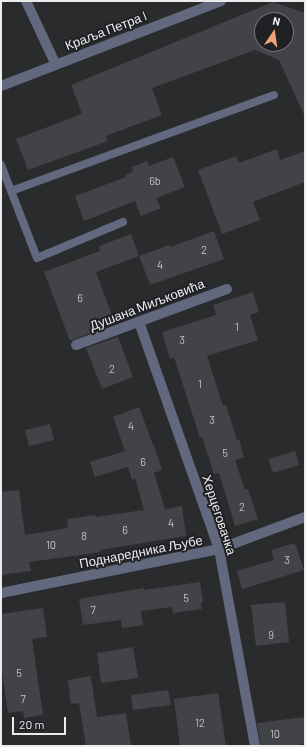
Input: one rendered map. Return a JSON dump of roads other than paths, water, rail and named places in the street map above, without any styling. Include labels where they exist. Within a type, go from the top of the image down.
[{"type":"street","points":[[26,1],[56,65]]},
{"type":"street","name":"Краља Петра I","points":[[1,86],[221,1]]},
{"type":"street","name":"Душана Миљковића","points":[[76,345],[227,289]]},
{"type":"street","name":"Херцеговачка","points":[[139,322],[219,549],[255,746]]},
{"type":"street","name":"Поднаредника Љубе","points":[[1,593],[219,549],[305,517]]},
{"type":"lane","points":[[11,191],[274,95]]},
{"type":"lane","points":[[1,165],[37,258],[123,222]]}]
